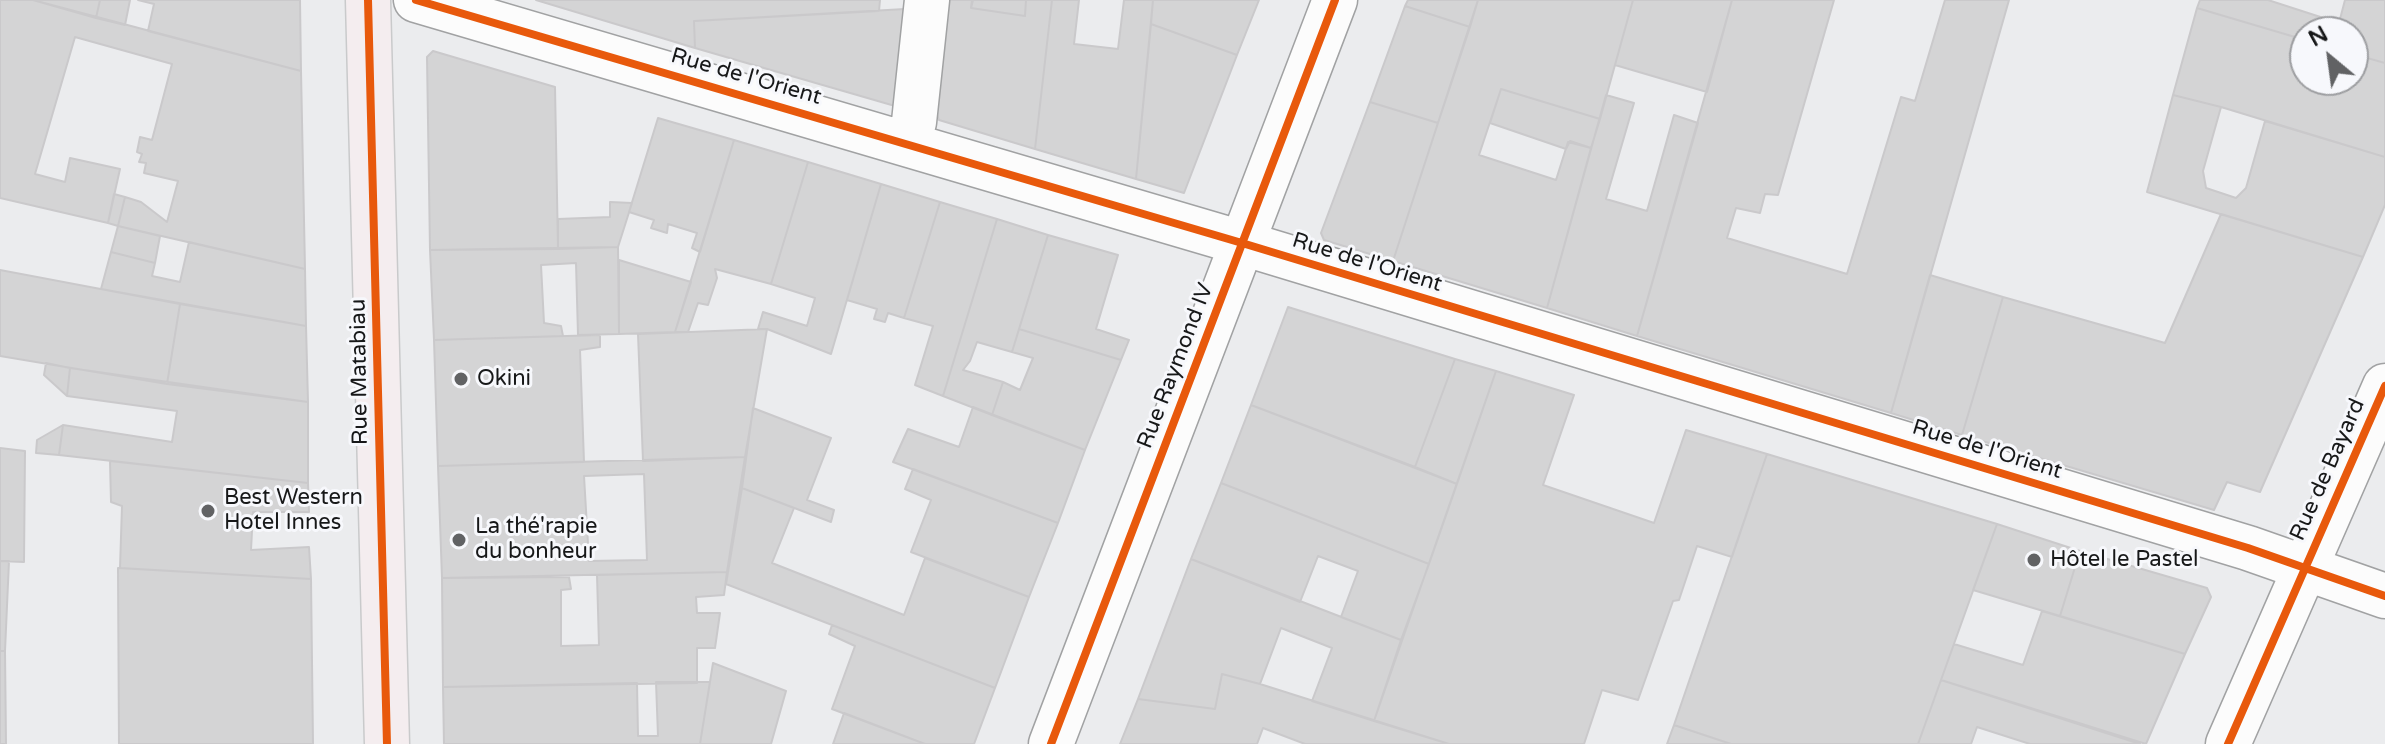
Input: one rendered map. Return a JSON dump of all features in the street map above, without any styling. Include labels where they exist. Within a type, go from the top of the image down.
[{"type":"main road","name":"Rue Matabiau","points":[[368,0],[387,744]]},
{"type":"street","name":"Rue de l'Orient","points":[[416,0],[1242,243],[2248,548],[2385,596]]},
{"type":"street","points":[[908,144],[914,122],[927,0]]},
{"type":"street","name":"Rue Raymond IV","points":[[1051,744],[1335,0]]},
{"type":"street","name":"Rue de Bayard","points":[[2228,744],[2385,386]]},
{"type":"building","points":[[0,0],[33,0],[301,71],[305,269],[118,226],[125,197],[141,202],[167,222],[178,181],[144,173],[146,163],[139,162],[142,154],[137,152],[140,137],[152,140],[172,64],[75,37],[35,174],[65,182],[70,158],[120,169],[108,223],[0,198]]},
{"type":"building","points":[[33,0],[100,0],[96,18]]},
{"type":"building","points":[[100,0],[130,0],[125,25],[96,18]]},
{"type":"building","points":[[138,0],[300,0],[301,71],[148,31],[154,4]]},
{"type":"building","points":[[536,0],[880,0],[879,11],[694,21],[695,48]]},
{"type":"building","points":[[948,0],[972,0],[971,8],[1025,16],[1026,0],[1052,0],[1035,149],[939,120],[936,112]]},
{"type":"building","points":[[973,0],[1026,0],[1025,16],[971,8]]},
{"type":"building","points":[[1052,0],[1079,0],[1074,44],[1118,49],[1124,0],[1153,0],[1136,179],[1035,149]]},
{"type":"building","points":[[1153,0],[1259,0],[1237,55],[1151,24]]},
{"type":"building","points":[[1408,0],[1478,0],[1470,27],[1405,6]]},
{"type":"building","points":[[1478,0],[1633,0],[1600,119],[1501,89],[1479,155],[1556,180],[1568,142],[1591,148],[1547,308],[1393,261]]},
{"type":"building","points":[[1633,0],[1732,0],[1707,92],[1615,65]]},
{"type":"building","points":[[1732,0],[1834,0],[1778,195],[1765,194],[1760,213],[1736,208],[1727,238],[1847,274],[1901,97],[1915,101],[1945,0],[2009,0],[1891,413],[1637,336]]},
{"type":"building","points":[[2200,0],[2268,0],[2317,16],[2289,16],[2289,35],[2197,8]]},
{"type":"building","points":[[2345,0],[2385,0],[2385,63],[2369,58],[2369,16],[2341,16]]},
{"type":"building","points":[[1405,6],[1470,27],[1438,123],[1370,102]]},
{"type":"building","points":[[2197,8],[2289,35],[2289,96],[2369,96],[2369,58],[2385,63],[2385,157],[2221,107],[2173,95]]},
{"type":"building","points":[[905,9],[895,106],[695,48],[694,21]]},
{"type":"building","points":[[1151,24],[1237,55],[1184,193],[1136,179]]},
{"type":"building","points":[[433,51],[555,87],[558,249],[430,250],[427,57]]},
{"type":"building","points":[[1501,89],[1600,119],[1591,148],[1570,141],[1566,149],[1490,123]]},
{"type":"building","points":[[1606,95],[1634,103],[1606,199],[1647,211],[1674,115],[1698,123],[1637,336],[1547,308]]},
{"type":"building","points":[[2173,95],[2221,107],[2203,171],[2206,188],[2236,198],[2246,188],[2265,121],[2385,157],[2385,205],[2363,257],[2147,192]]},
{"type":"building","points":[[1370,102],[1438,123],[1393,261],[1324,240],[1321,233]]},
{"type":"building","points":[[658,118],[734,140],[700,252],[692,248],[697,233],[668,224],[667,233],[651,228],[654,220],[629,212]]},
{"type":"building","points":[[734,140],[808,162],[771,284],[715,269],[717,278],[708,305],[698,303],[688,332],[675,332]]},
{"type":"building","points":[[808,162],[881,184],[831,354],[767,329],[758,329],[763,312],[807,326],[815,298],[771,284]]},
{"type":"building","points":[[881,184],[940,202],[904,318],[888,313],[885,322],[874,319],[877,309],[847,300]]},
{"type":"building","points":[[114,194],[125,197],[118,226],[108,223]]},
{"type":"building","points":[[610,202],[632,203],[618,247],[558,249],[558,219],[610,217]]},
{"type":"building","points":[[940,202],[997,219],[943,396],[915,385],[933,326],[904,318]]},
{"type":"building","points":[[2221,214],[2363,257],[2260,492],[2227,482],[2214,510],[1962,435],[2003,297],[2165,343]]},
{"type":"building","points":[[997,219],[1048,235],[1012,352],[977,342],[963,370],[1003,382],[992,415],[943,396]]},
{"type":"building","points":[[118,226],[160,236],[155,263],[111,252]]},
{"type":"building","points":[[1048,235],[1118,255],[1096,329],[1129,340],[1121,360],[1019,329]]},
{"type":"building","points":[[189,242],[305,269],[306,326],[101,289],[111,252],[155,263],[152,276],[180,282]]},
{"type":"building","points":[[618,247],[619,334],[578,335],[576,263],[541,265],[544,323],[561,326],[563,336],[434,340],[430,250]]},
{"type":"building","points":[[619,260],[691,282],[675,332],[619,334]]},
{"type":"building","points":[[0,270],[180,304],[167,384],[0,356]]},
{"type":"building","points":[[1930,275],[2003,297],[1962,435],[1891,413]]},
{"type":"building","points":[[180,304],[306,326],[308,402],[167,384]]},
{"type":"building","points":[[1288,307],[1455,359],[1415,467],[1251,405]]},
{"type":"building","points":[[767,329],[745,457],[643,461],[638,334]]},
{"type":"building","points":[[1019,329],[1121,360],[1085,450],[992,415],[1003,382],[1020,390],[1033,358],[1012,352]]},
{"type":"building","points":[[600,335],[600,347],[580,350],[584,462],[438,466],[434,340]]},
{"type":"building","points":[[1455,359],[1496,371],[1457,484],[1415,467]]},
{"type":"building","points":[[46,363],[70,368],[67,396],[44,375]]},
{"type":"building","points":[[70,368],[308,402],[308,483],[59,455],[63,425],[172,442],[177,411],[67,396]]},
{"type":"building","points":[[1496,371],[1574,395],[1543,485],[1654,523],[1686,430],[1767,454],[1732,557],[1697,546],[1679,600],[1673,601],[1638,700],[1602,690],[1584,744],[1449,744],[1374,721]]},
{"type":"building","points":[[1251,405],[1457,484],[1429,564],[1221,483]]},
{"type":"building","points":[[973,407],[1085,450],[1058,523],[893,462],[908,429],[959,447]]},
{"type":"building","points":[[753,408],[831,438],[807,500],[834,510],[831,522],[742,488]]},
{"type":"building","points":[[63,425],[59,455],[36,453],[37,440]]},
{"type":"building","points":[[0,448],[25,451],[24,562],[0,561]]},
{"type":"building","points":[[1767,454],[1997,524],[1918,744],[1731,744],[1674,725]]},
{"type":"building","points":[[745,457],[727,572],[442,578],[438,466]],"holes":[[[644,474],[647,560],[589,561],[584,476]]]},
{"type":"building","points":[[110,461],[308,483],[309,512],[253,512],[251,550],[309,547],[311,579],[120,568],[122,506],[111,502]]},
{"type":"building","points":[[913,469],[1058,523],[1029,597],[911,552],[931,500],[905,489]]},
{"type":"building","points":[[1221,483],[1429,564],[1401,640],[1341,617],[1358,571],[1318,556],[1300,602],[1191,559]]},
{"type":"building","points":[[742,488],[794,508],[772,563],[904,615],[925,558],[1029,597],[995,688],[726,584]]},
{"type":"building","points":[[1997,524],[2080,551],[2060,616],[1973,590]]},
{"type":"building","points":[[2080,551],[2207,588],[2211,597],[2185,654],[2060,616]]},
{"type":"building","points":[[1191,559],[1401,640],[1374,721],[1312,701],[1332,648],[1281,628],[1260,684],[1222,674],[1215,709],[1138,699]]},
{"type":"building","points":[[0,561],[9,561],[5,651],[0,651]]},
{"type":"building","points":[[118,568],[311,579],[313,744],[119,744]]},
{"type":"building","points":[[727,572],[724,595],[696,597],[697,613],[720,613],[715,648],[697,648],[697,683],[443,687],[442,578],[569,577],[571,589],[561,590],[561,646],[599,645],[597,575]]},
{"type":"building","points":[[2042,611],[2185,654],[2146,744],[1941,680],[1954,644],[2023,665]]},
{"type":"building","points":[[832,625],[995,688],[974,744],[925,744],[832,709],[855,646],[829,634]]},
{"type":"building","points":[[0,651],[5,651],[6,744],[0,744]]},
{"type":"building","points":[[713,663],[786,691],[771,744],[700,744]]},
{"type":"building","points":[[1222,674],[1449,744],[1305,744],[1263,728],[1257,744],[1120,744],[1138,699],[1215,709]]},
{"type":"building","points":[[1941,680],[2140,744],[2030,744],[1977,727],[1971,744],[1918,744]]},
{"type":"building","points":[[656,682],[710,682],[700,744],[444,744],[443,687],[637,683],[638,736],[658,736]]},
{"type":"building","points":[[844,713],[925,744],[833,744]]},
{"type":"building","points":[[1674,725],[1731,744],[1667,744]]},
{"type":"cycle path","points":[[368,0],[387,744]]},
{"type":"cycle path","points":[[416,0],[1242,243],[2248,548],[2385,596]]},
{"type":"cycle path","points":[[1051,744],[1335,0]]},
{"type":"cycle path","points":[[2228,744],[2385,386]]},
{"type":"place","name":"Okini","points":[[461,379]]},
{"type":"place","name":"Best Western Hotel Innes","points":[[208,511]]},
{"type":"place","name":"La thé'rapie du bonheur","points":[[459,540]]},
{"type":"place","name":"Hôtel le Pastel","points":[[2034,560]]}]
